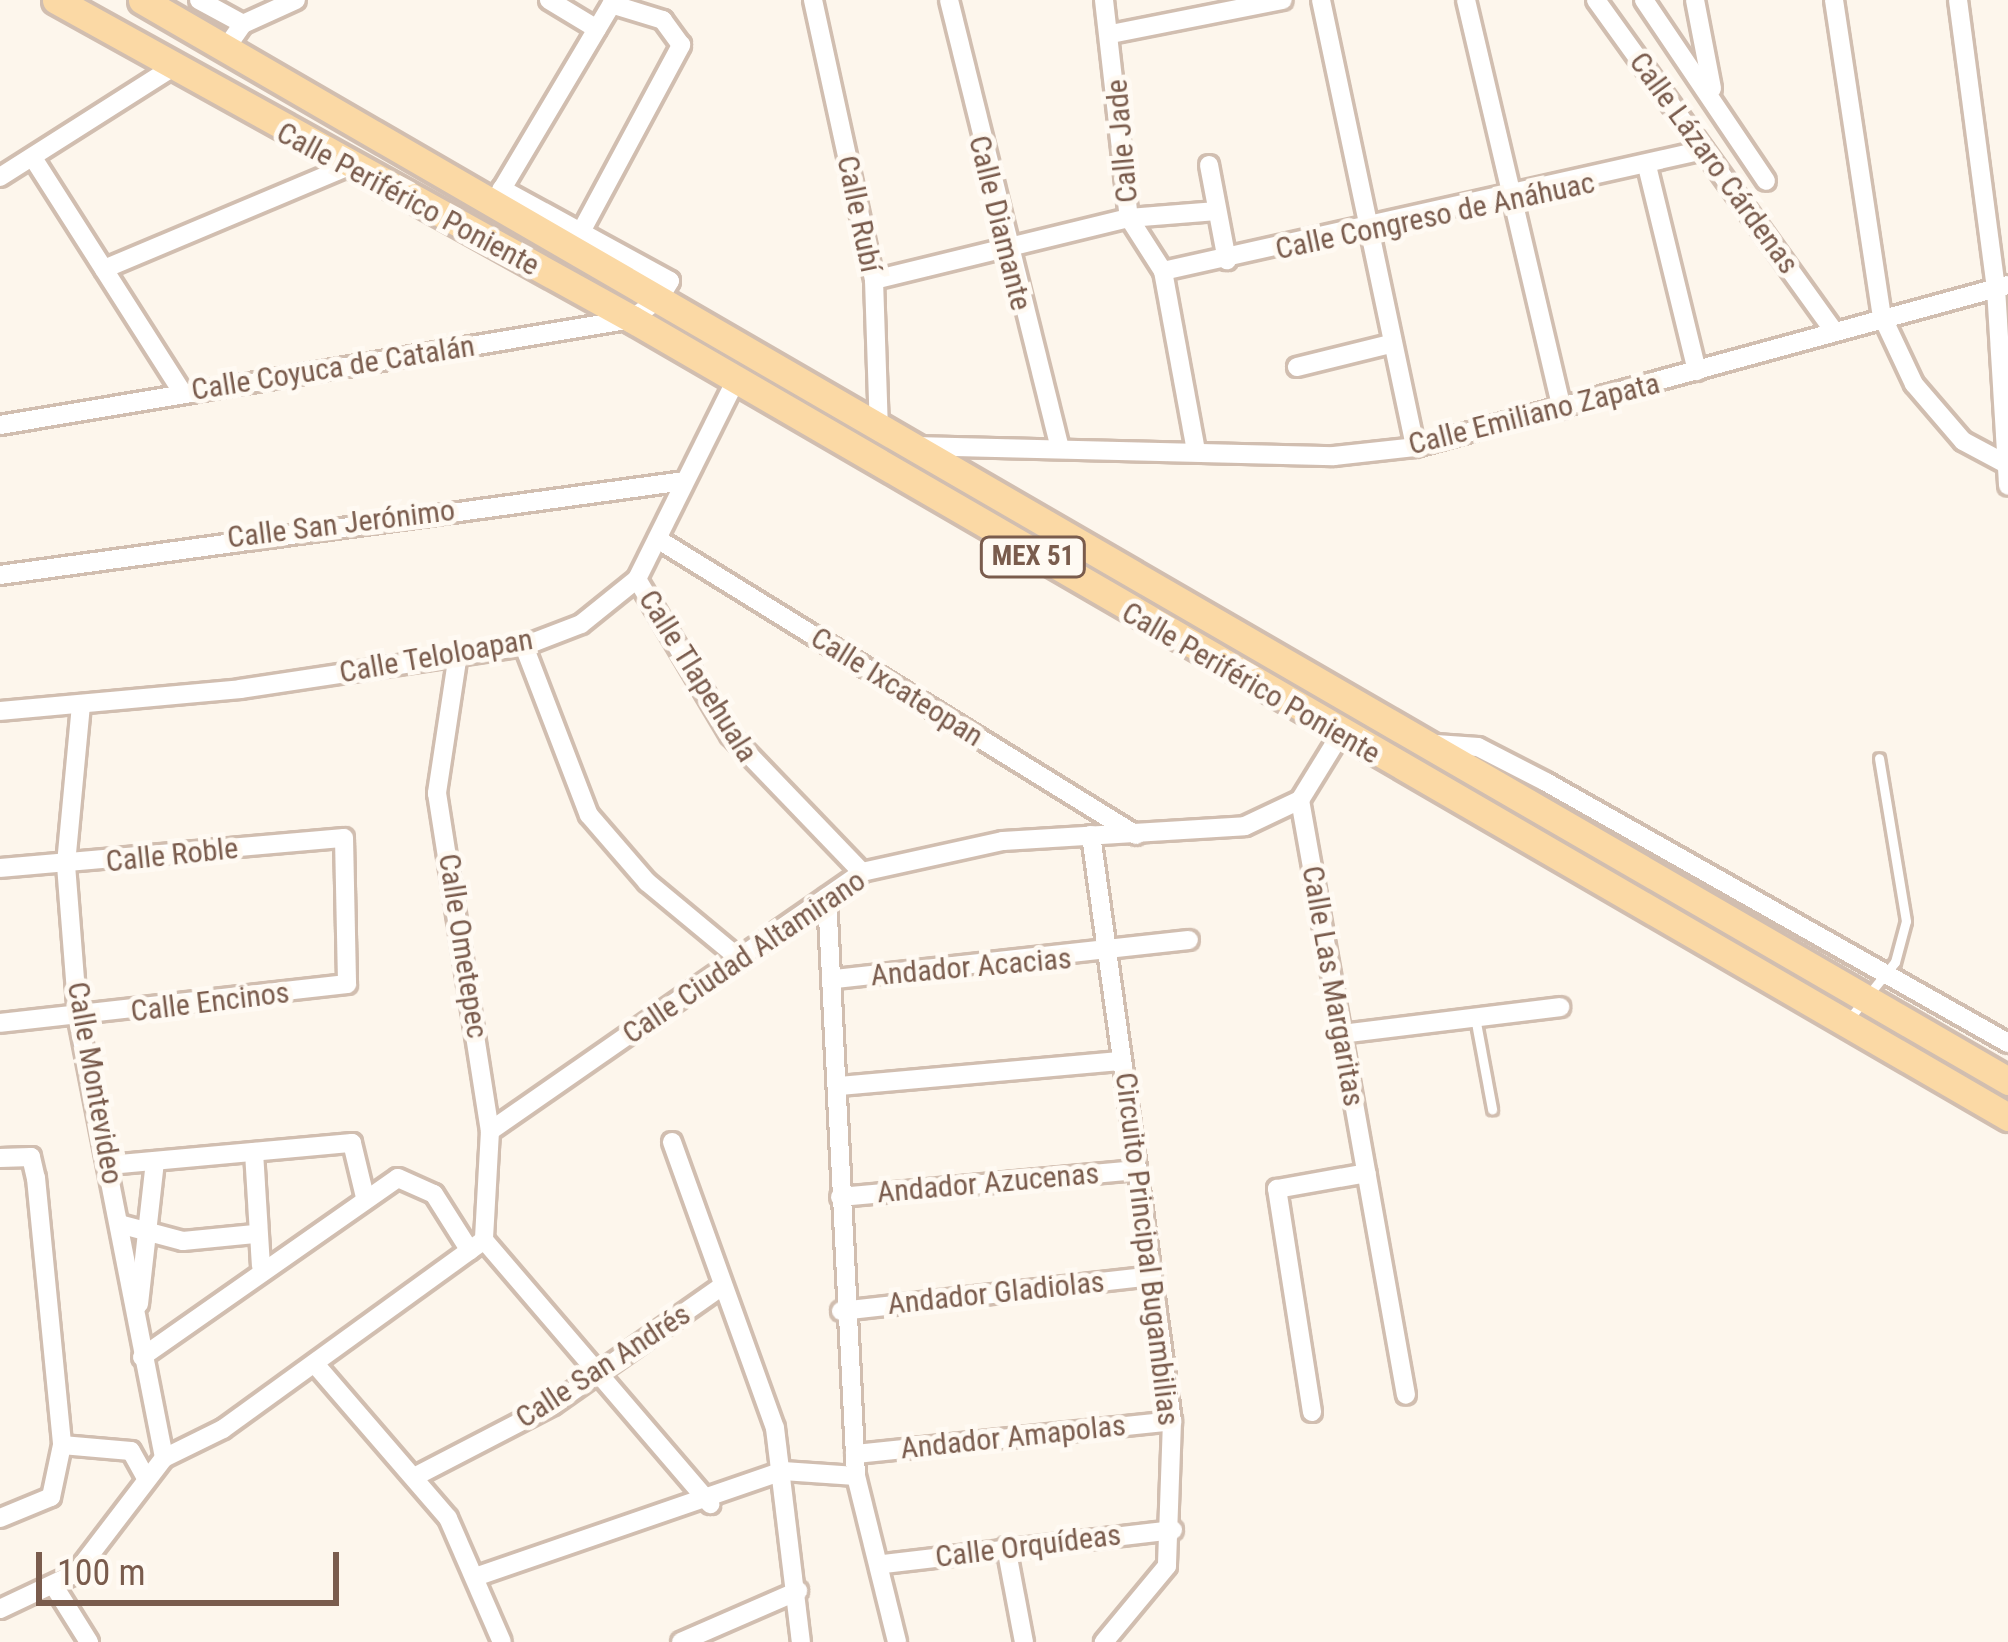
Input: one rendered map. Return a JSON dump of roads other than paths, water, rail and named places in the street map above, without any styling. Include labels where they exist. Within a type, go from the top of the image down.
[{"type":"main road","name":"Calle Periférico Poniente","points":[[56,0],[344,168],[632,319],[734,384],[2008,1117]]},
{"type":"main road","name":"Calle Periférico Poniente","points":[[144,1],[576,241],[659,299],[892,439],[2008,1081]]},
{"type":"street","points":[[199,0],[243,24]]},
{"type":"street","points":[[226,48],[243,24],[296,0]]},
{"type":"street","points":[[549,0],[598,29]]},
{"type":"street","name":"Calle Rubí","points":[[813,0],[874,280],[892,439]]},
{"type":"street","name":"Calle Diamante","points":[[949,0],[1004,251],[1059,444]]},
{"type":"street","name":"Calle Jade","points":[[1104,0],[1112,34],[1129,218],[1163,272],[1196,452]]},
{"type":"street","points":[[1112,34],[1283,0]]},
{"type":"street","points":[[1321,0],[1366,234],[1415,447]]},
{"type":"street","points":[[1466,0],[1562,409]]},
{"type":"street","name":"Calle Lázaro Cárdenas","points":[[1596,0],[1831,327]]},
{"type":"street","points":[[1645,0],[1713,93],[1766,181]]},
{"type":"street","points":[[1695,0],[1713,93]]},
{"type":"street","points":[[1834,0],[1882,316],[1914,384],[1963,441],[2006,464]]},
{"type":"street","points":[[1958,0],[2002,286],[2008,486]]},
{"type":"street","points":[[498,196],[613,2],[663,20],[681,44],[576,241]]},
{"type":"street","points":[[0,178],[35,161],[172,68]]},
{"type":"street","name":"Calle Congreso de Anáhuac","points":[[1163,272],[1366,234],[1648,170],[1704,150]]},
{"type":"street","points":[[35,161],[182,392]]},
{"type":"street","points":[[1209,165],[1227,260]]},
{"type":"street","points":[[104,269],[344,168]]},
{"type":"street","points":[[1648,170],[1697,371]]},
{"type":"street","points":[[874,280],[1129,218],[1217,211]]},
{"type":"street","name":"Calle Emiliano Zapata","points":[[892,439],[1196,452],[1415,447],[1697,371],[1831,327],[2002,286]]},
{"type":"street","name":"Calle Coyuca de Catalán","points":[[3,418],[632,319],[659,299]]},
{"type":"street","points":[[1297,368],[1390,344]]},
{"type":"street","name":"Calle Teloloapan","points":[[0,711],[81,705],[524,646],[581,624],[637,580],[734,384]]},
{"type":"street","name":"Calle San Jerónimo","points":[[0,575],[684,481]]},
{"type":"street","name":"Calle Ixcateopan","points":[[659,540],[1136,835]]},
{"type":"street","name":"Calle Tlapehuala","points":[[637,580],[730,735],[862,872]]},
{"type":"street","points":[[524,646],[589,815],[647,882],[742,960]]},
{"type":"street","name":"Calle Ometepec","points":[[458,654],[437,793],[490,1132],[477,1245]]},
{"type":"street","name":"Calle Montevideo","points":[[81,705],[66,866],[78,1019],[164,1458]]},
{"type":"street","points":[[1300,800],[1340,735]]},
{"type":"street","points":[[1426,744],[1478,746],[2008,1042]]},
{"type":"street","name":"Calle Ciudad Altamirano","points":[[490,1132],[862,872],[1090,835],[1245,826],[1300,800]]},
{"type":"street","name":"Calle Las Margaritas","points":[[1300,800],[1406,1395]]},
{"type":"street","name":"Circuito Principal Bugambilias","points":[[1090,835],[1172,1420],[1173,1530],[1166,1566],[1104,1642]]},
{"type":"street","name":"Calle Roble","points":[[0,868],[66,866],[344,838],[347,984]]},
{"type":"street","points":[[827,897],[840,1086],[841,1311],[856,1476],[884,1564],[897,1642]]},
{"type":"street","name":"Andador Acacias","points":[[835,979],[1107,956],[1189,940]]},
{"type":"street","name":"Calle Encinos","points":[[0,1023],[78,1019],[347,984]]},
{"type":"street","points":[[1342,1034],[1560,1007]]},
{"type":"street","points":[[840,1086],[1122,1061]]},
{"type":"street","points":[[672,1142],[783,1471],[801,1642]]},
{"type":"street","points":[[109,1165],[352,1143],[365,1197]]},
{"type":"street","points":[[254,1153],[255,1234],[261,1267]]},
{"type":"street","points":[[0,1158],[31,1157],[62,1445],[51,1497],[0,1518]]},
{"type":"street","points":[[136,1316],[153,1237],[155,1161]]},
{"type":"street","name":"Andador Azucenas","points":[[840,1196],[1137,1170]]},
{"type":"street","points":[[1312,1412],[1277,1189],[1366,1173]]},
{"type":"street","points":[[142,1357],[261,1267],[398,1178],[434,1194],[710,1504]]},
{"type":"street","points":[[119,1223],[153,1237],[255,1234]]},
{"type":"street","points":[[0,1609],[54,1586],[104,1545],[164,1458],[314,1364],[477,1245]]},
{"type":"street","name":"Andador Gladiolas","points":[[841,1311],[1152,1276]]},
{"type":"street","name":"Calle San Andrés","points":[[418,1475],[598,1374],[721,1287]]},
{"type":"street","points":[[314,1364],[418,1475],[478,1576],[502,1642]]},
{"type":"street","name":"Andador Amapolas","points":[[855,1454],[1172,1420]]},
{"type":"street","points":[[62,1445],[131,1451],[146,1478]]},
{"type":"street","points":[[478,1576],[710,1504],[783,1471],[856,1476]]},
{"type":"street","name":"Calle Orquídeas","points":[[884,1564],[1173,1530]]},
{"type":"street","points":[[1006,1547],[1024,1642]]},
{"type":"street","points":[[54,1586],[89,1642]]},
{"type":"street","points":[[681,1642],[798,1591]]},
{"type":"lane","points":[[1845,1023],[1888,974],[1906,920],[1879,758]]},
{"type":"lane","points":[[1475,1018],[1492,1109]]}]
